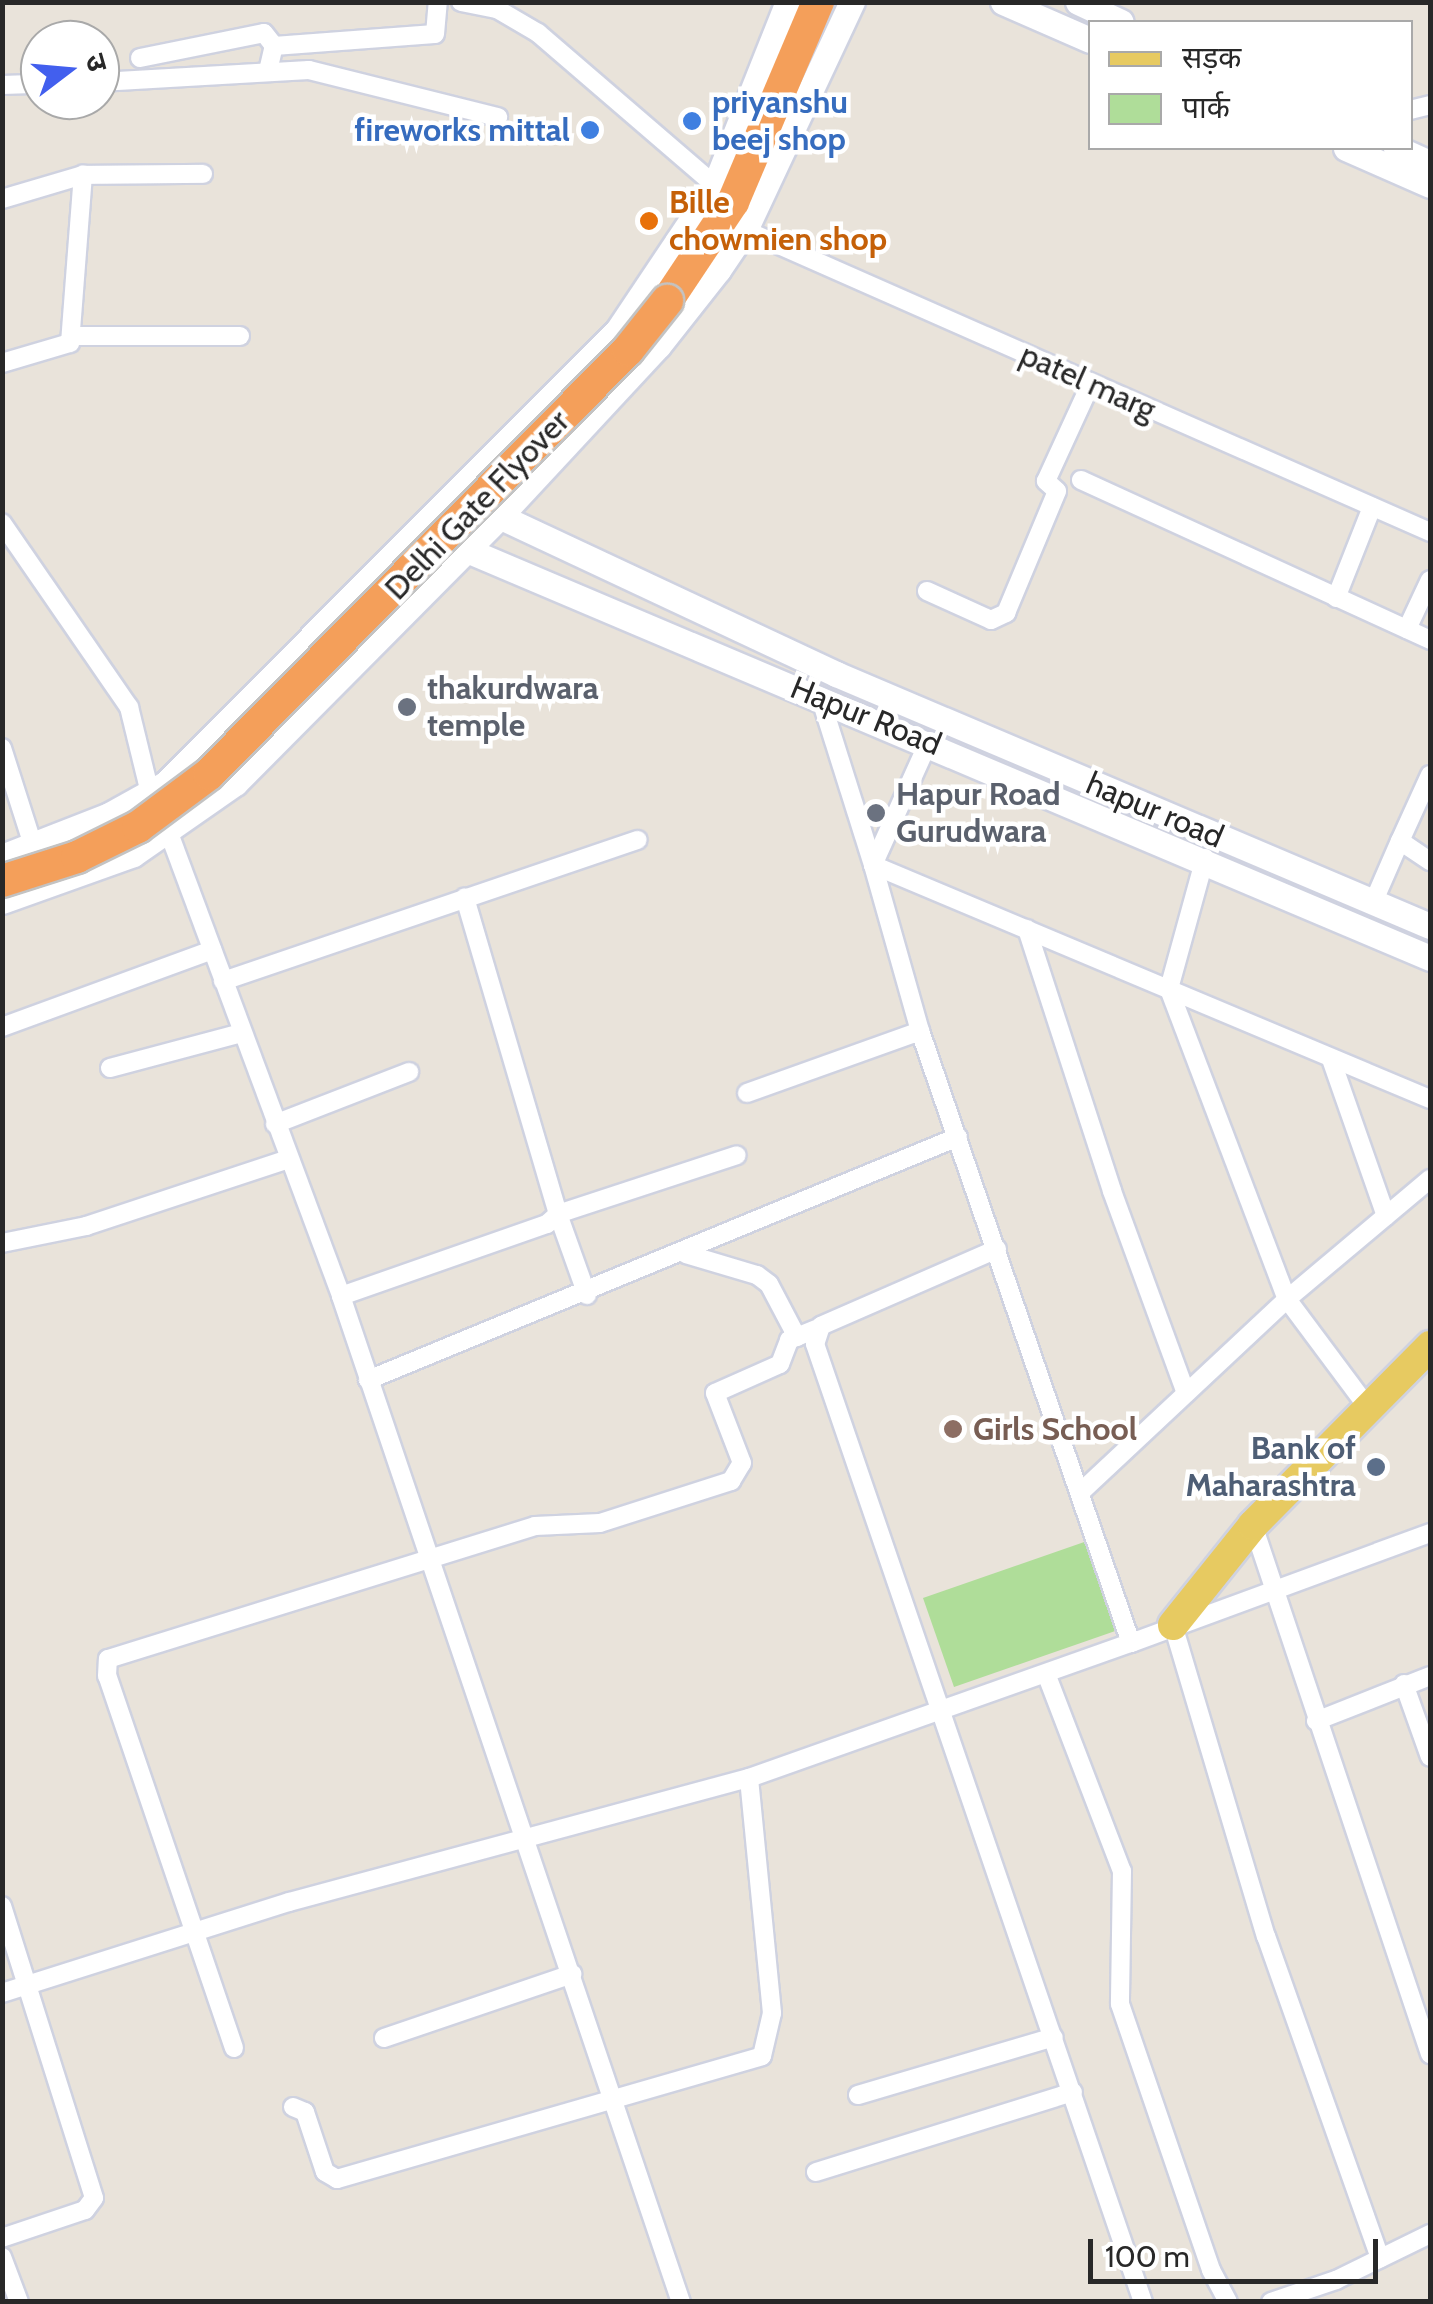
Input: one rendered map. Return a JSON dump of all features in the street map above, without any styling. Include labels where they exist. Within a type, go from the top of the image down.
[{"type":"highway","name":"Delhi Gate Flyover","points":[[2,880],[77,857],[138,828],[209,774],[628,350],[733,202],[818,2]]},
{"type":"main road","points":[[2,901],[133,854],[169,833],[235,783],[447,533],[456,488],[626,320],[715,185],[788,2]]},
{"type":"main road","points":[[2,857],[150,793],[447,533],[497,519],[658,346],[745,230],[852,2]]},
{"type":"main road","points":[[1003,2],[1088,39]]},
{"type":"main road","points":[[1078,2],[1117,20]]},
{"type":"main road","points":[[1351,150],[1430,185]]},
{"type":"main road","points":[[1401,150],[1430,163]]},
{"type":"main road","name":"hapur road","points":[[456,488],[497,519],[836,674],[1430,926]]},
{"type":"main road","name":"Hapur Road","points":[[447,533],[821,700],[929,741],[1430,958]]},
{"type":"main road","points":[[1174,1625],[1253,1525],[1366,1405],[1430,1346]]},
{"type":"street","points":[[274,46],[435,34],[438,2]]},
{"type":"street","points":[[461,2],[498,6],[538,32],[715,185]]},
{"type":"street","points":[[140,58],[264,33],[274,46]]},
{"type":"street","points":[[268,71],[274,46]]},
{"type":"street","points":[[120,81],[268,71],[339,74],[498,118]]},
{"type":"street","points":[[2,199],[83,175],[202,174]]},
{"type":"street","points":[[2,364],[66,349],[72,336],[73,249],[83,175]]},
{"type":"street","name":"patel marg","points":[[745,230],[1430,532]]},
{"type":"street","points":[[72,336],[240,336]]},
{"type":"street","points":[[927,591],[991,620],[1006,613],[1057,491],[1046,480],[1091,383]]},
{"type":"street","points":[[1081,480],[1430,640]]},
{"type":"street","points":[[1336,598],[1372,506]]},
{"type":"street","points":[[2,523],[128,706],[150,793]]},
{"type":"street","points":[[1406,629],[1430,580]]},
{"type":"street","points":[[821,700],[920,1031],[1083,1490],[1132,1643]]},
{"type":"street","points":[[872,865],[929,741]]},
{"type":"street","points":[[2,748],[32,846]]},
{"type":"street","points":[[1373,903],[1430,775]]},
{"type":"street","points":[[169,833],[341,1296],[528,1839],[681,2302]]},
{"type":"street","points":[[224,981],[638,840]]},
{"type":"street","points":[[1400,842],[1430,861]]},
{"type":"street","points":[[1205,858],[1170,988],[1287,1299],[1366,1405]]},
{"type":"street","points":[[872,865],[1430,1099]]},
{"type":"street","points":[[465,897],[558,1214],[587,1295]]},
{"type":"street","points":[[1027,930],[1186,1393]]},
{"type":"street","points":[[2,1027],[212,950]]},
{"type":"street","points":[[747,1092],[920,1031]]},
{"type":"street","points":[[110,1068],[242,1034]]},
{"type":"street","points":[[1331,1059],[1386,1216]]},
{"type":"street","points":[[276,1124],[409,1072]]},
{"type":"street","points":[[368,1380],[587,1295],[958,1137]]},
{"type":"street","points":[[341,1296],[548,1224],[558,1214],[737,1155]]},
{"type":"street","points":[[2,1243],[86,1226],[288,1158]]},
{"type":"street","points":[[1083,1490],[1287,1299],[1430,1180]]},
{"type":"street","points":[[234,2048],[108,1676],[108,1659],[431,1562],[535,1526],[600,1523],[731,1482],[742,1463],[714,1393],[780,1364],[797,1337],[997,1249]]},
{"type":"street","points":[[685,1254],[757,1275],[769,1284],[797,1337]]},
{"type":"street","points":[[816,1330],[815,1344],[946,1713],[1143,2302]]},
{"type":"street","points":[[1253,1525],[1430,2054]]},
{"type":"street","points":[[2,1993],[196,1933],[749,1778],[946,1713],[1174,1625],[1430,1533]]},
{"type":"street","points":[[1174,1625],[1266,1936],[1380,2258]]},
{"type":"street","points":[[1047,1676],[1122,1871],[1115,1964],[1120,2004],[1211,2270],[1228,2302]]},
{"type":"street","points":[[1316,1721],[1430,1676]]},
{"type":"street","points":[[1404,1684],[1430,1757]]},
{"type":"street","points":[[293,2107],[305,2112],[324,2172],[336,2180],[762,2056],[770,2044],[749,1778]]},
{"type":"street","points":[[2,1906],[94,2198],[85,2210],[2,2238]]},
{"type":"street","points":[[384,2038],[572,1974]]},
{"type":"street","points":[[858,2095],[1054,2037]]},
{"type":"street","points":[[816,2172],[1073,2092]]},
{"type":"street","points":[[1270,2302],[1430,2234]]},
{"type":"street","points":[[2,2257],[19,2302]]},
{"type":"green space","points":[[1090,1540],[1121,1629],[954,1687],[923,1598]]},
{"type":"place","name":"priyanshu beej shop","points":[[692,121]]},
{"type":"place","name":"fireworks mittal","points":[[590,130]]},
{"type":"place","name":"Bille chowmien shop","points":[[649,221]]},
{"type":"place","name":"thakurdwara temple","points":[[407,707]]},
{"type":"place","name":"Hapur Road Gurudwara","points":[[876,813]]},
{"type":"place","name":"Girls School","points":[[953,1429]]},
{"type":"place","name":"Bank of Maharashtra","points":[[1376,1467]]}]
